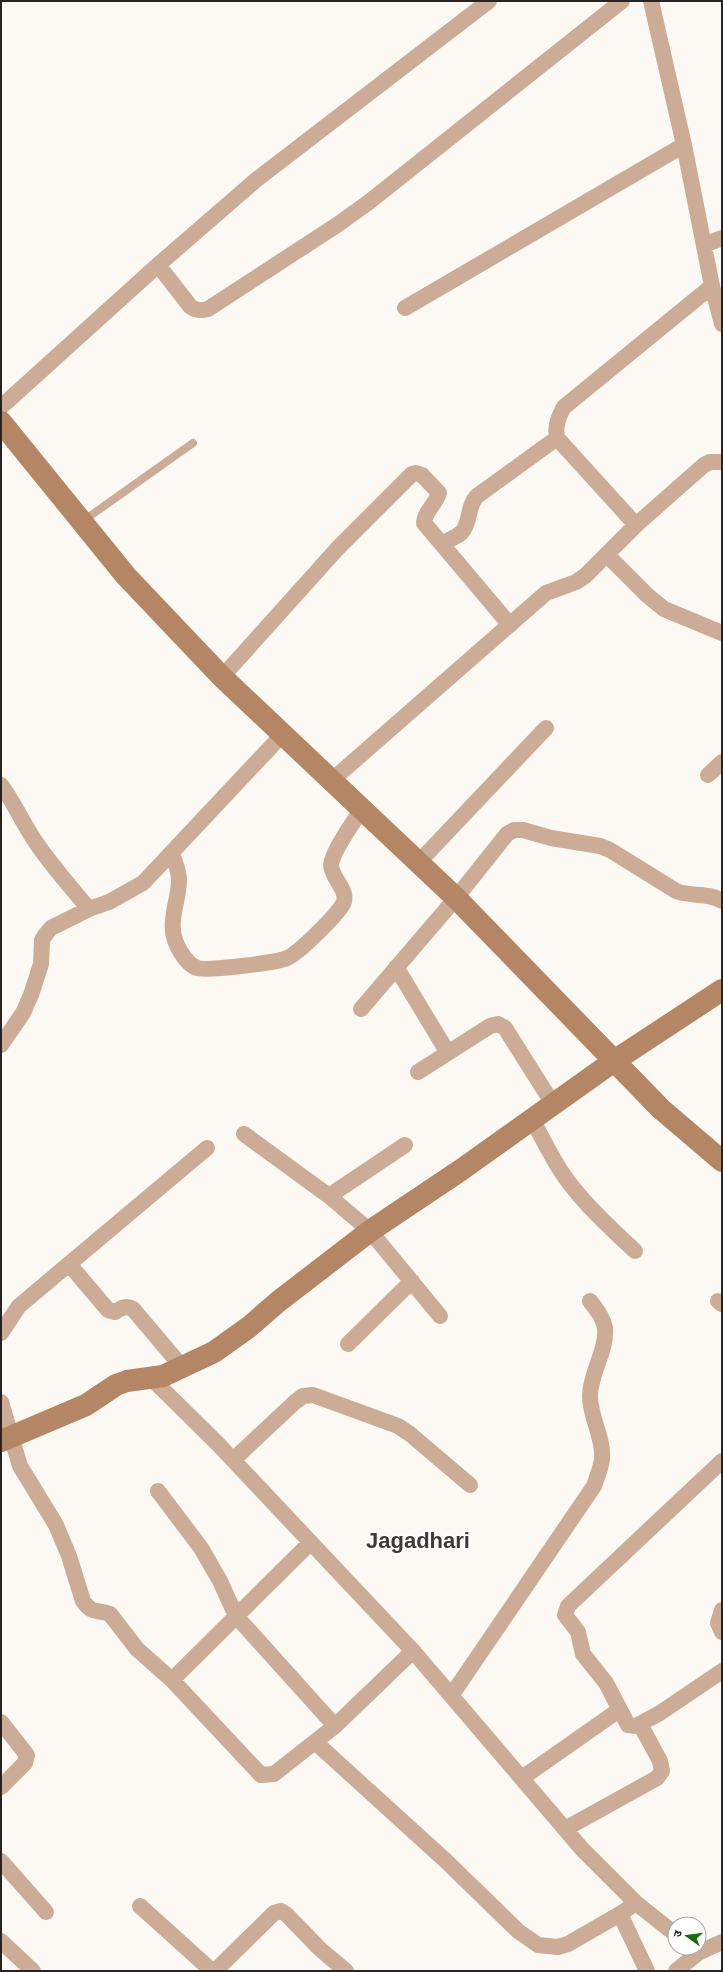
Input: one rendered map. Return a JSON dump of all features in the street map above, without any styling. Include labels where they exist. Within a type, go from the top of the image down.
[{"type":"street","points":[[1,407],[158,265],[256,180],[490,1]]},
{"type":"street","points":[[158,265],[190,306],[195,310],[201,311],[208,309],[337,225],[369,202],[622,1]]},
{"type":"street","points":[[651,1],[684,145],[712,286],[722,324]]},
{"type":"street","points":[[405,308],[684,145]]},
{"type":"street","points":[[704,245],[722,238]]},
{"type":"street","points":[[636,525],[557,438],[555,429],[558,418],[564,407],[712,286]]},
{"type":"street","points":[[1,422],[126,576],[222,677],[456,898],[661,1109],[722,1161]]},
{"type":"street","points":[[442,544],[462,531],[466,525],[471,506],[477,496],[557,438]]},
{"type":"street","points":[[331,781],[546,594],[576,582],[585,576],[636,525],[704,465],[710,462],[722,462]]},
{"type":"street","points":[[222,677],[337,549],[412,474],[416,473],[422,475],[439,493],[435,502],[424,518],[424,523],[510,625]]},
{"type":"street","points":[[607,555],[647,596],[664,609],[722,633]]},
{"type":"street","points":[[419,862],[546,728]]},
{"type":"street","points":[[1,1045],[23,1013],[31,995],[41,964],[42,940],[51,928],[89,909],[108,902],[143,883],[172,854],[282,735]]},
{"type":"street","points":[[708,775],[722,762]]},
{"type":"street","points":[[1,784],[16,806],[24,824],[40,850],[89,909]]},
{"type":"street","points":[[172,854],[179,880],[174,905],[173,931],[176,942],[190,964],[204,969],[279,961],[296,952],[338,911],[344,902],[344,896],[336,881],[331,865],[337,850],[362,809]]},
{"type":"street","points":[[360,1009],[456,898],[507,834],[514,830],[524,830],[551,838],[600,846],[610,850],[676,891],[683,894],[712,897],[722,901]]},
{"type":"street","points":[[396,967],[448,1053]]},
{"type":"street","points":[[6,1438],[86,1405],[116,1385],[127,1381],[150,1378],[172,1372],[214,1352],[370,1231],[614,1061],[722,990]]},
{"type":"street","points":[[418,1072],[490,1026],[498,1024],[505,1028],[553,1104]]},
{"type":"street","points":[[532,1119],[552,1156],[574,1189],[591,1209],[635,1251]]},
{"type":"street","points":[[244,1134],[329,1196],[370,1231],[440,1316]]},
{"type":"street","points":[[329,1196],[405,1145]]},
{"type":"street","points":[[1,1334],[19,1306],[207,1148]]},
{"type":"street","points":[[69,1264],[108,1310],[115,1312],[129,1306],[133,1309],[182,1367]]},
{"type":"street","points":[[348,1344],[412,1281]]},
{"type":"street","points":[[451,1696],[594,1486],[602,1459],[590,1397],[593,1377],[605,1330],[603,1320],[590,1301]]},
{"type":"street","points":[[150,1378],[233,1460],[413,1651],[598,1866],[636,1902],[667,1927]]},
{"type":"street","points":[[233,1460],[295,1402],[303,1396],[313,1395],[398,1426],[410,1434],[470,1485]]},
{"type":"street","points":[[1,1402],[6,1438],[20,1466],[56,1525],[69,1556],[83,1601],[90,1610],[110,1614],[137,1649],[172,1680],[261,1775],[274,1774],[315,1742],[334,1726],[413,1651]]},
{"type":"street","points":[[722,1461],[566,1610],[567,1618],[578,1632],[583,1654],[606,1683],[628,1725],[636,1726],[640,1724],[722,1671]]},
{"type":"street","points":[[158,1491],[201,1548],[220,1581],[236,1616],[334,1726]]},
{"type":"street","points":[[172,1680],[310,1543]]},
{"type":"street","points":[[722,1610],[718,1622],[722,1632]]},
{"type":"street","points":[[522,1778],[619,1710]]},
{"type":"street","points":[[1,1722],[27,1755],[25,1763],[1,1787]]},
{"type":"street","points":[[565,1829],[657,1778],[662,1771],[660,1761],[640,1724]]},
{"type":"street","points":[[315,1742],[446,1861],[518,1931],[538,1945],[558,1948],[568,1944],[620,1914],[636,1902]]},
{"type":"street","points":[[1,1861],[46,1912]]},
{"type":"street","points":[[140,1906],[212,1971]]},
{"type":"street","points":[[215,1971],[274,1913],[278,1911],[286,1914],[330,1966],[346,1971]]},
{"type":"street","points":[[620,1914],[647,1971]]},
{"type":"street","points":[[1,1941],[33,1971]]},
{"type":"street","points":[[707,1947],[722,1942]]},
{"type":"street","points":[[676,1971],[690,1956]]},
{"type":"lane","points":[[82,521],[193,443]]},
{"type":"district","name":"Jagadhari","points":[[418,1540]]}]
